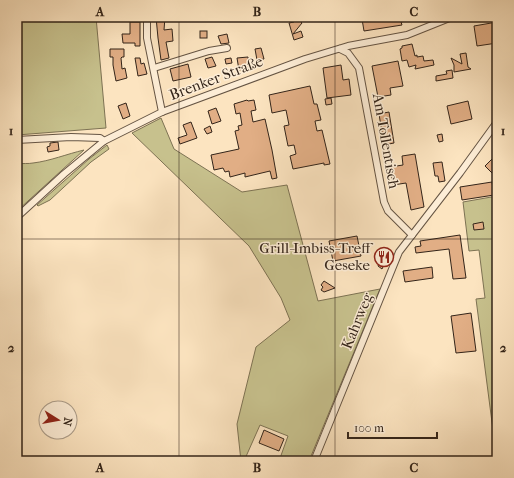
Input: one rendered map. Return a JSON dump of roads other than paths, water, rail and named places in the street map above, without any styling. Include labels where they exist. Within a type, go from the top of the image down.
[{"type":"street","points":[[147,17],[147,38],[162,112]]},
{"type":"street","name":"Brenker Straße","points":[[17,217],[104,141],[162,112],[291,64],[360,44],[407,35],[452,17]]},
{"type":"street","points":[[154,68],[209,51],[227,48]]},
{"type":"street","name":"Am Tollentisch","points":[[340,49],[348,53],[359,68],[384,202],[388,211],[412,235]]},
{"type":"street","name":"Kahrweg","points":[[314,461],[399,252],[460,174],[497,122]]},
{"type":"street","points":[[17,140],[70,137],[100,138],[104,141]]},
{"type":"place","name":"Grill-Imbiss-Treff Geseke","points":[[384,257]]}]
